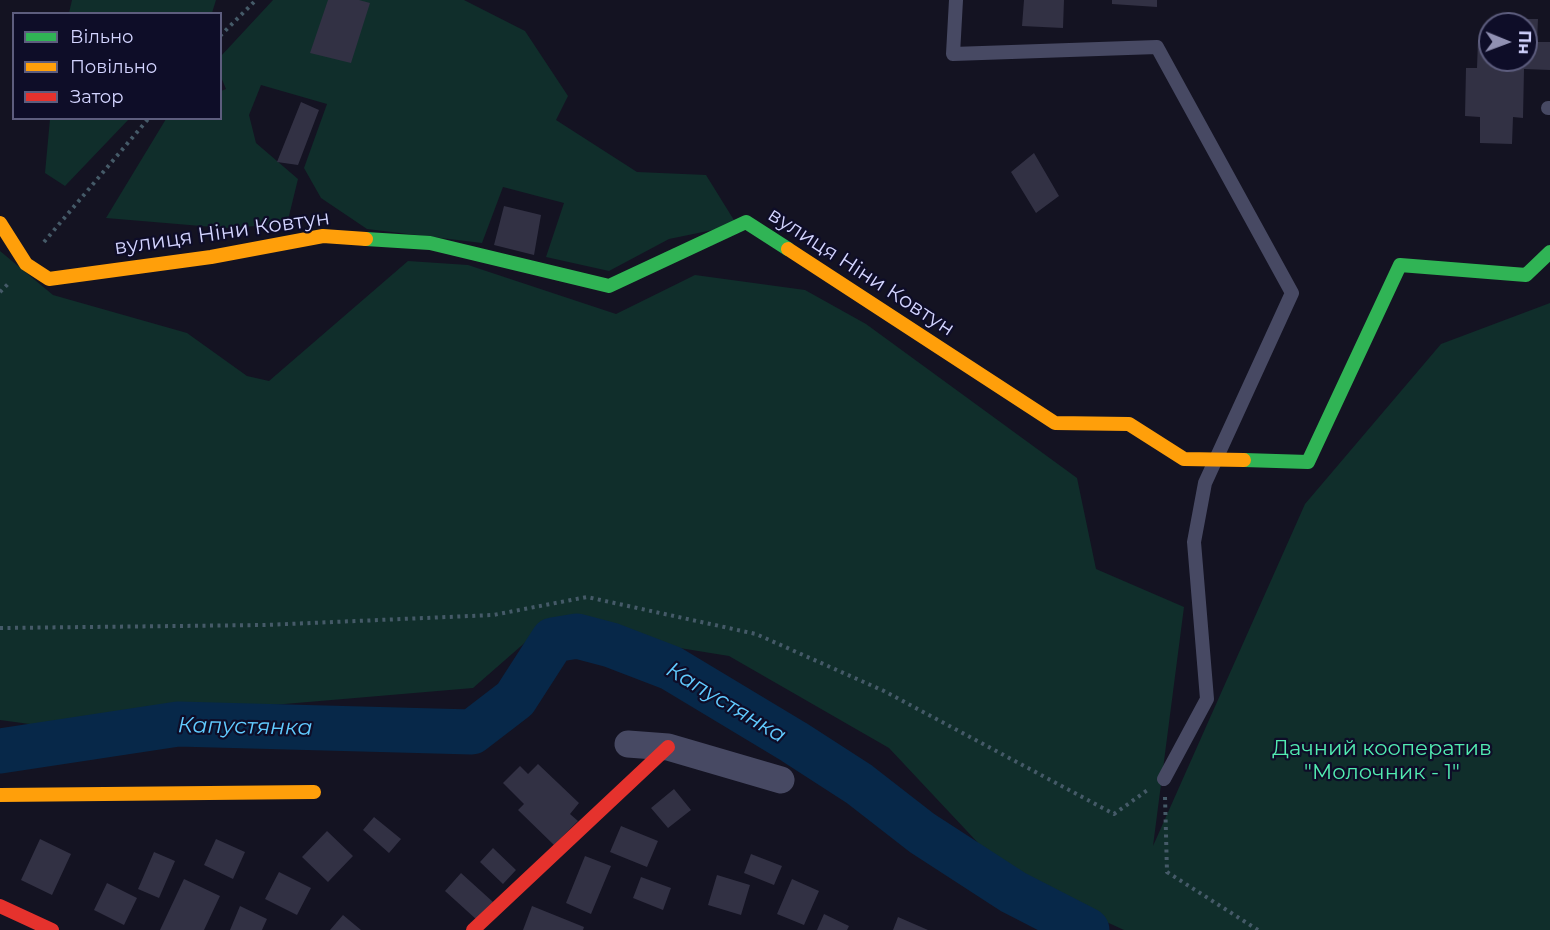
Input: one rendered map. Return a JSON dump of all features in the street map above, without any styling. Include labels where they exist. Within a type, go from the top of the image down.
[{"type":"street","name":"вулиця Ніни Ковтун","points":[[0,223],[26,264],[49,279],[211,257],[323,236],[430,243],[609,286],[746,222],[1055,423],[1129,424],[1184,459],[1216,461],[1308,462],[1400,265],[1526,275],[1550,252]]},
{"type":"street","points":[[628,744],[668,747],[781,780]]},
{"type":"street","points":[[473,930],[668,747]]},
{"type":"street","points":[[0,795],[314,792]]},
{"type":"street","points":[[0,906],[52,930]]},
{"type":"lane","points":[[956,0],[953,54],[1157,46],[1293,293],[1206,483],[1194,542],[1208,699],[1164,779]]},
{"type":"path","points":[[222,34],[256,0]]},
{"type":"path","points":[[26,264],[147,120]]},
{"type":"path","points":[[0,628],[265,624],[493,615],[586,597],[756,634],[884,691],[1114,814],[1164,779]]},
{"type":"path","points":[[1164,779],[1167,872],[1258,930]]},
{"type":"green space","points":[[72,0],[216,0],[212,12],[69,12]]},
{"type":"green space","points":[[273,0],[464,0],[525,31],[568,96],[556,120],[637,172],[706,175],[737,225],[669,239],[609,271],[546,257],[564,203],[503,187],[482,243],[367,229],[321,198],[304,168],[327,104],[261,85],[249,115],[256,143],[298,179],[287,224],[225,228],[106,218],[165,120],[222,120],[222,91],[226,89],[222,79],[222,55]]},
{"type":"green space","points":[[50,120],[128,120],[65,186],[45,173]]},
{"type":"green space","name":"Дачний кооператив \"Молочник - 1\"","points":[[0,251],[53,295],[187,333],[247,376],[269,381],[408,261],[468,265],[616,314],[695,275],[805,290],[866,324],[1077,478],[1096,569],[1184,607],[1153,846],[1305,504],[1441,344],[1550,303],[1550,930],[1124,930],[1011,878],[889,748],[729,656],[544,626],[473,688],[37,725],[0,720]]},
{"type":"building","points":[[328,0],[359,0],[370,3],[351,63],[310,53]]},
{"type":"building","points":[[1024,0],[1064,0],[1063,28],[1022,26]]},
{"type":"building","points":[[1112,0],[1157,0],[1157,7],[1112,4]]},
{"type":"building","points":[[1478,40],[1478,72],[1524,72],[1523,118],[1513,117],[1512,144],[1480,143],[1480,117],[1465,116],[1466,68],[1477,68]]},
{"type":"building","points":[[1538,42],[1550,42],[1550,70],[1538,70]]},
{"type":"building","points":[[301,102],[319,110],[298,165],[277,162]]},
{"type":"building","points":[[1034,153],[1059,196],[1036,213],[1011,172]]},
{"type":"building","points":[[504,206],[541,215],[534,255],[494,245]]},
{"type":"building","points":[[538,764],[579,803],[570,814],[578,821],[554,845],[518,810],[524,804],[503,783],[520,766],[528,774]]},
{"type":"building","points":[[674,789],[691,810],[668,828],[651,808]]},
{"type":"building","points":[[374,817],[401,839],[389,853],[363,830]]},
{"type":"building","points":[[621,826],[658,841],[647,867],[610,852]]},
{"type":"building","points":[[327,831],[353,856],[328,882],[302,857]]},
{"type":"building","points":[[40,839],[71,854],[52,895],[21,880]]},
{"type":"building","points":[[216,839],[245,852],[233,879],[204,865]]},
{"type":"building","points":[[493,848],[516,870],[503,884],[480,862]]},
{"type":"building","points":[[154,852],[175,861],[159,898],[138,889]]},
{"type":"building","points":[[751,854],[782,866],[774,885],[744,873]]},
{"type":"building","points":[[585,856],[611,866],[591,914],[566,903]]},
{"type":"building","points":[[279,872],[311,888],[297,915],[265,899]]},
{"type":"building","points":[[461,873],[493,902],[477,920],[445,891]]},
{"type":"building","points":[[717,875],[750,885],[741,915],[708,905]]},
{"type":"building","points":[[641,877],[671,888],[663,910],[633,898]]},
{"type":"building","points":[[184,879],[220,896],[204,930],[160,930]]},
{"type":"building","points":[[792,879],[819,891],[804,925],[777,914]]},
{"type":"building","points":[[107,883],[137,898],[124,925],[94,910]]},
{"type":"building","points":[[240,906],[267,919],[262,930],[230,930]]},
{"type":"building","points":[[532,906],[584,927],[583,930],[523,930]]},
{"type":"building","points":[[824,914],[849,926],[847,930],[817,930]]},
{"type":"building","points":[[343,915],[361,930],[330,930]]},
{"type":"building","points":[[898,917],[928,930],[893,930]]},
{"type":"waterway","name":"Капустянка","points":[[0,751],[178,724],[472,732],[515,699],[553,640],[577,636],[611,645],[671,668],[859,784],[922,833],[1013,892],[1087,930]]},
{"type":"traffic: fast","points":[[366,239],[430,243],[609,286],[746,222],[788,249]]},
{"type":"traffic: fast","points":[[1244,460],[1308,462],[1400,265],[1526,275],[1550,252]]},
{"type":"traffic: slow","points":[[0,223],[26,264],[49,279],[211,257],[323,236],[366,239]]},
{"type":"traffic: slow","points":[[788,249],[1055,423],[1129,424],[1184,459],[1244,460]]},
{"type":"traffic: slow","points":[[0,795],[314,792]]},
{"type":"traffic: jam","points":[[473,930],[668,747]]},
{"type":"traffic: jam","points":[[0,906],[52,930]]}]
